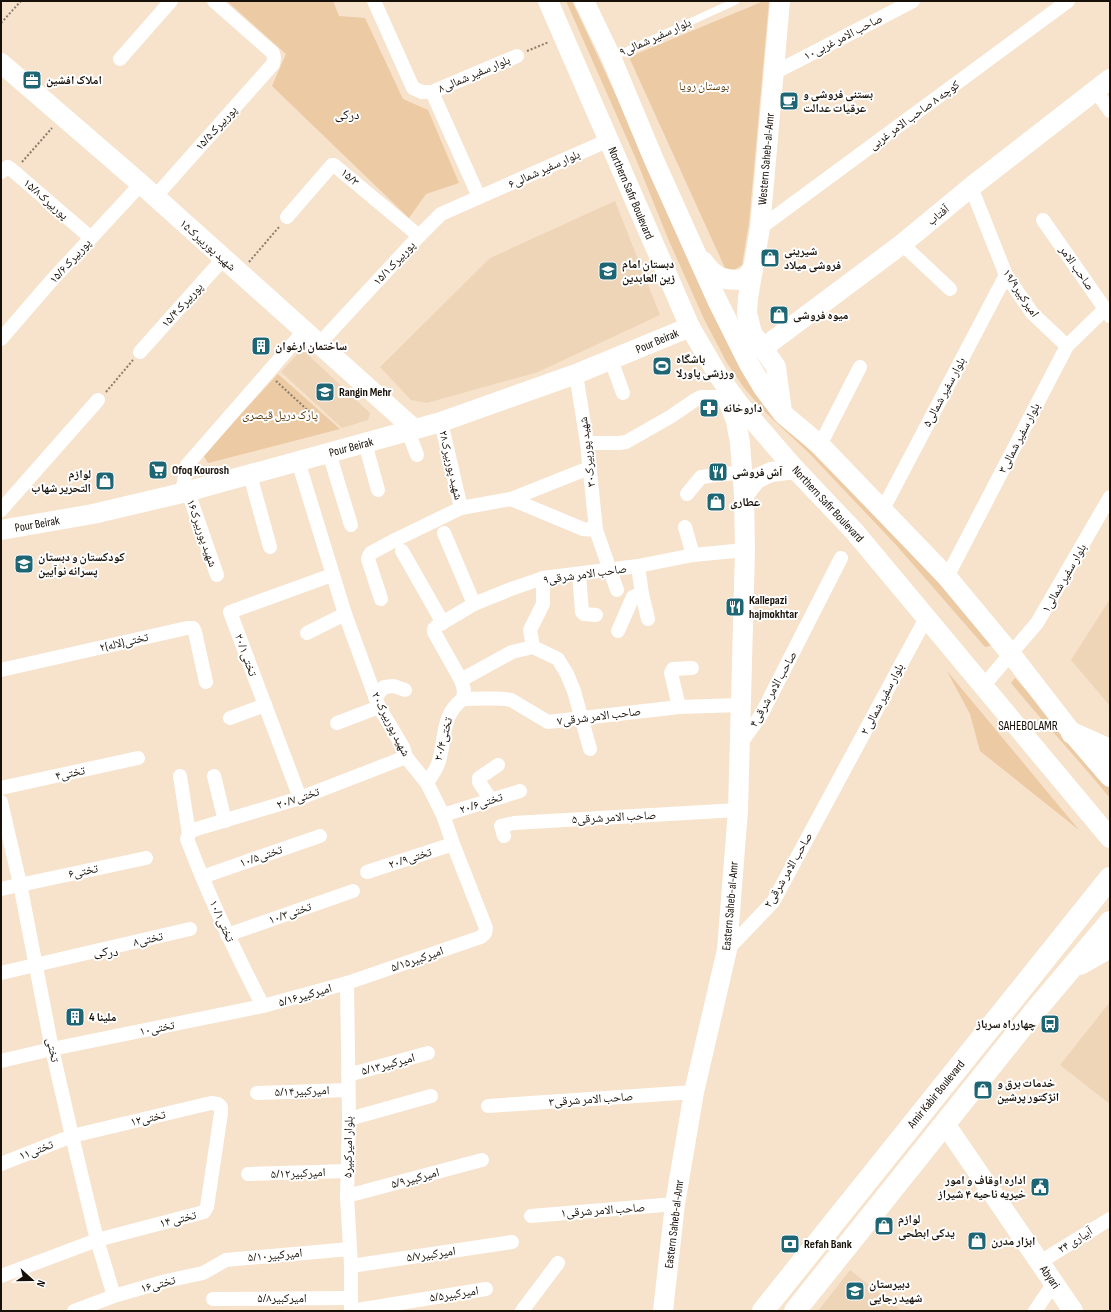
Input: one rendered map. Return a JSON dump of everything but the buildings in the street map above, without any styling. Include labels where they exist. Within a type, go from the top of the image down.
[{"type":"main road","points":[[1072,733],[1110,750]]},
{"type":"main road","name":"Amir Kabir Boulevard","points":[[763,1311],[1110,878]]},
{"type":"main road","name":"Amir Kabir Boulevard","points":[[794,1311],[1067,972],[1110,922]]},
{"type":"main road","points":[[1067,972],[1110,947]]},
{"type":"main road","points":[[827,1231],[846,1246]]},
{"type":"street","points":[[120,59],[171,1]]},
{"type":"street","name":"پوربیرک۱۵/۵","points":[[148,191],[272,64],[274,58],[273,53],[214,1]]},
{"type":"street","points":[[374,1],[413,88],[422,92],[432,92],[479,197]]},
{"type":"street","name":"Northern Safir Boulevard","points":[[548,1],[690,326],[718,375],[740,404],[795,469],[854,531],[984,685],[1110,838]]},
{"type":"street","name":"Western Saheb-al-Amr","points":[[758,341],[747,314],[760,228],[780,1]]},
{"type":"street","name":"صاحب الامر غربی۱۰","points":[[774,73],[913,1]]},
{"type":"street","name":"کوچه ۸ صاحب الامر غربی","points":[[760,228],[1068,1]]},
{"type":"street","points":[[588,2],[689,239],[717,300],[764,389],[783,414],[820,445],[947,577],[1011,654],[1072,733],[1110,777]]},
{"type":"street","name":"بلوار سفیر شمالی۸","points":[[432,92],[516,56]]},
{"type":"street","name":"شهید پوربیرک۱۵","points":[[1,63],[63,116],[320,344],[411,430]]},
{"type":"street","points":[[1103,85],[1110,111]]},
{"type":"street","name":"آفتاب","points":[[758,341],[902,244],[972,187],[1103,85]]},
{"type":"street","name":"بلوار سفیر شمالی۶","points":[[479,197],[609,140]]},
{"type":"street","name":"۱۵/۳","points":[[288,217],[332,165],[334,165],[419,236]]},
{"type":"street","name":"پوربیرک۱۵/۸","points":[[7,171],[91,238]]},
{"type":"street","name":"امیرکبیر۱۹/۹","points":[[972,187],[1006,275],[1032,313],[1067,346]]},
{"type":"street","name":"پوربیرک۱۵/۶","points":[[1,339],[91,238],[148,191]]},
{"type":"street","name":"پوربیرک۱۵/۱","points":[[320,344],[440,214],[479,197]]},
{"type":"street","name":"صاحب الامر","points":[[1043,220],[1107,312]]},
{"type":"street","points":[[689,239],[713,274],[728,280],[744,279],[753,269]]},
{"type":"street","points":[[902,244],[950,289]]},
{"type":"street","name":"پوربیرک۱۵/۴","points":[[140,352],[223,259]]},
{"type":"street","name":"بلوار سفیر شمالی۵","points":[[883,509],[1006,275]]},
{"type":"street","points":[[717,300],[740,319],[776,367],[783,414]]},
{"type":"street","name":"بلوار سفیر شمالی۳","points":[[947,577],[1067,346],[1107,312]]},
{"type":"street","name":"Pour Beirak","points":[[1,530],[93,514],[185,493],[440,422],[576,374],[690,326]]},
{"type":"street","points":[[185,493],[187,465],[304,331]]},
{"type":"street","points":[[611,360],[623,393]]},
{"type":"street","points":[[820,445],[860,367]]},
{"type":"street","name":"شهید پوربیرک۳۰","points":[[576,374],[587,443],[596,530],[617,590]]},
{"type":"street","name":"Eastern Saheb-al-Amr","points":[[663,1311],[675,1204],[694,1092],[727,950],[738,810],[745,550],[744,494],[740,443],[736,421],[718,375]]},
{"type":"street","points":[[587,443],[626,442],[670,417],[701,397],[727,397]]},
{"type":"street","points":[[1,510],[98,400]]},
{"type":"street","name":"شهید پوربیرک۲۸","points":[[440,422],[461,508]]},
{"type":"street","points":[[411,430],[417,455]]},
{"type":"street","points":[[365,443],[378,490]]},
{"type":"street","points":[[329,453],[351,525]]},
{"type":"street","name":"شهید پوربیرک۲۰","points":[[298,461],[332,575],[377,702],[406,757],[427,783],[443,816],[486,928],[485,933]]},
{"type":"street","points":[[381,598],[368,559],[369,556],[395,540],[461,508],[511,499],[589,468]]},
{"type":"street","points":[[744,494],[756,480],[771,472],[795,469]]},
{"type":"street","points":[[687,494],[701,477],[742,472]]},
{"type":"street","points":[[250,475],[270,547]]},
{"type":"street","name":"شهید پوربیرک۱۶","points":[[185,493],[217,575]]},
{"type":"street","name":"بلوار سفیر شمالی۱","points":[[984,685],[1037,623],[1110,497]]},
{"type":"street","points":[[511,499],[583,530],[596,530]]},
{"type":"street","points":[[684,527],[693,554]]},
{"type":"street","points":[[444,533],[474,604]]},
{"type":"street","name":"صاحب الامر شرقی۹","points":[[439,626],[474,604],[543,578],[638,566],[693,554],[745,550]]},
{"type":"street","points":[[402,551],[439,626],[434,632],[461,680],[464,690],[463,698]]},
{"type":"street","name":"صاحب الامر شرقی۴","points":[[741,743],[761,715],[841,558]]},
{"type":"street","points":[[638,566],[642,594],[648,619]]},
{"type":"street","points":[[579,574],[582,612],[584,614],[596,615]]},
{"type":"street","name":"تختی۲۰/۱","points":[[300,798],[230,612],[332,575]]},
{"type":"street","points":[[533,647],[530,630],[543,604],[543,578]]},
{"type":"street","points":[[618,632],[633,597],[642,594]]},
{"type":"street","points":[[306,633],[345,614]]},
{"type":"street","name":"بلوار سفیر شمالی ۲","points":[[838,780],[926,618]]},
{"type":"street","name":"۲تختی(لاله)","points":[[1,670],[187,628],[193,628],[196,632],[206,682]]},
{"type":"street","points":[[461,680],[512,652],[533,647],[558,659],[574,691],[580,718],[590,749]]},
{"type":"street","points":[[679,707],[671,672],[673,669],[692,668]]},
{"type":"street","points":[[337,724],[377,702],[384,687],[394,686],[405,690]]},
{"type":"street","name":"صاحب الامر شرقی۷","points":[[463,698],[505,698],[512,700],[544,721],[548,722],[679,707],[741,705]]},
{"type":"street","name":"تختی۲۰/۴","points":[[427,783],[439,762],[448,716],[455,704],[463,698]]},
{"type":"street","points":[[230,718],[264,705]]},
{"type":"street","name":"تختی۲۰/۷","points":[[189,834],[194,830],[300,798],[406,757]]},
{"type":"street","name":"تختی۴","points":[[1,788],[138,758]]},
{"type":"street","points":[[491,800],[479,782],[479,778],[498,765]]},
{"type":"street","name":"تختی۱۰/۱","points":[[180,776],[189,834],[187,839],[227,935],[263,1006]]},
{"type":"street","points":[[214,776],[225,821]]},
{"type":"street","name":"۲صاحب الامر شرقی","points":[[727,950],[773,902],[838,780]]},
{"type":"street","name":"تختی۲۰/۶","points":[[443,816],[520,791]]},
{"type":"street","name":"تختی","points":[[1,802],[20,884],[52,1049],[97,1240],[114,1296]]},
{"type":"street","name":"صاحب الامر شرقی۵","points":[[504,836],[501,826],[514,823],[738,810]]},
{"type":"street","name":"تختی۱۰/۵","points":[[202,877],[320,836]]},
{"type":"street","name":"تختی۲۰/۹","points":[[367,872],[453,844]]},
{"type":"street","name":"تختی۶","points":[[1,888],[146,858]]},
{"type":"street","name":"تختی۱۰/۳","points":[[227,935],[353,891]]},
{"type":"street","name":"تختی۸","points":[[1,973],[190,929]]},
{"type":"street","name":"امیرکبیر۵/۱۵","points":[[347,983],[481,937],[485,933]]},
{"type":"street","name":"امیرکبیر۵/۱۶","points":[[263,1006],[347,983]]},
{"type":"street","name":"بلوار امیرکبیر۵","points":[[347,983],[349,1119],[348,1196],[351,1307]]},
{"type":"street","name":"تختی۱۰","points":[[1,1061],[52,1049],[263,1006]]},
{"type":"street","name":"امیرکبیر۵/۱۳","points":[[348,1075],[428,1054]]},
{"type":"street","name":"امیرکبیر۵/۱۴","points":[[257,1093],[348,1090]]},
{"type":"street","name":"صاحب الامر شرقی۳","points":[[488,1106],[694,1092]]},
{"type":"street","points":[[349,1119],[431,1096]]},
{"type":"street","name":"تختی۱۲","points":[[72,1136],[211,1103],[218,1104],[221,1109]]},
{"type":"street","name":"تختی ۱۴","points":[[97,1240],[204,1212],[207,1207],[221,1109]]},
{"type":"street","name":"Abyari","points":[[945,1124],[1073,1311]]},
{"type":"street","name":"تختی۱۱","points":[[1,1164],[72,1136]]},
{"type":"street","name":"امیرکبیر۵/۹","points":[[348,1196],[482,1160]]},
{"type":"street","name":"امیرکبیر۵/۱۲","points":[[248,1174],[348,1171]]},
{"type":"street","name":"صاحب الامر شرقی۱","points":[[532,1216],[675,1204]]},
{"type":"street","name":"آبیاری ۲۴","points":[[1040,1262],[1110,1218]]},
{"type":"street","points":[[1,1276],[97,1240]]},
{"type":"street","name":"امیرکبیر۵/۷","points":[[351,1266],[512,1242]]},
{"type":"street","name":"امیرکبیر۵/۱۰","points":[[203,1273],[226,1260],[232,1259],[350,1249]]},
{"type":"street","points":[[522,1311],[558,1263]]},
{"type":"street","name":"تختی۱۶","points":[[74,1311],[114,1296],[166,1281],[203,1273]]},
{"type":"street","points":[[1035,1311],[1054,1283]]},
{"type":"street","name":"امیرکبیر۵/۵","points":[[351,1307],[486,1289]]},
{"type":"street","name":"امیرکبیر۵/۸","points":[[213,1299],[351,1307]]},
{"type":"lane","name":"بلوار سفیر شمالی۹","points":[[611,58],[736,1]]},
{"type":"path","points":[[1,23],[21,1]]},
{"type":"path","points":[[516,56],[563,36]]},
{"type":"path","points":[[7,171],[63,116]]},
{"type":"path","points":[[239,273],[288,217]]},
{"type":"path","points":[[98,400],[140,352]]},
{"type":"path","points":[[268,373],[315,417]]},
{"type":"shaded area","points":[[615,201],[660,315],[538,372],[427,403],[411,400],[380,367],[490,258]]},
{"type":"shaded area","name":"Rangin Mehr","points":[[302,349],[370,413],[368,420],[342,428],[281,372]]},
{"type":"shaded area","points":[[1110,599],[1110,706],[1071,660]]},
{"type":"shaded area","points":[[1110,1002],[1110,1104],[1060,1065]]},
{"type":"shaded area","name":"دبیرستان شهید رجایی","points":[[850,1270],[902,1311],[818,1311]]},
{"type":"green space","points":[[227,1],[333,1],[339,16],[365,18],[403,99],[428,110],[459,183],[426,194],[409,218],[272,86],[286,54]]},
{"type":"green space","points":[[566,1],[572,1],[642,151],[773,413],[927,569],[993,645],[985,647],[897,546],[810,454],[763,410],[745,389],[727,363],[705,321],[669,241],[636,159]]},
{"type":"green space","name":"بوستان رویا","points":[[764,1],[769,1],[749,222],[742,265],[734,270],[725,268],[629,57]]},
{"type":"green space","name":"پارک دریل قیصری","points":[[278,374],[340,429],[208,463],[203,455]]},
{"type":"green space","points":[[947,671],[1079,830],[980,751],[970,714]]},
{"type":"green space","points":[[1015,678],[1068,737],[1110,788],[1110,798],[1011,683]]},
{"type":"place","name":"املاک افشین","points":[[32,80]]},
{"type":"place","name":"بستنی فروشی و عرقیات عدالت","points":[[789,101]]},
{"type":"place","name":"شیرینی فروشی میلاد","points":[[770,258]]},
{"type":"place","name":"دبستان امام زین العابدین","points":[[608,271]]},
{"type":"place","name":"میوه فروشی","points":[[779,315]]},
{"type":"place","name":"ساختمان ارغوان","points":[[261,346]]},
{"type":"place","name":"باشگاه ورزشی پاورلا","points":[[662,366]]},
{"type":"place","name":"Rangin Mehr","points":[[325,392]]},
{"type":"place","name":"داروخانه","points":[[709,408]]},
{"type":"place","name":"Ofoq Kourosh","points":[[158,470]]},
{"type":"place","name":"آش فروشی","points":[[718,472]]},
{"type":"place","name":"لوازم التحریر شهاب","points":[[105,481]]},
{"type":"place","name":"عطاری","points":[[716,502]]},
{"type":"place","name":"کودکستان و دبستان پسرانه نوآیین","points":[[24,564]]},
{"type":"place","name":"Kallepazi hajmokhtar","points":[[735,607]]},
{"type":"place","name":"ملینا 4","points":[[75,1017]]},
{"type":"place","name":"چهارراه سرباز","points":[[1050,1024]]},
{"type":"place","name":"خدمات برق و انژکتور پرشین","points":[[983,1090]]},
{"type":"place","name":"اداره اوقاف و امور خیریه ناحیه ۴ شیراز","points":[[1040,1187]]},
{"type":"place","name":"لوازم یدکی ابطحی","points":[[884,1226]]},
{"type":"place","name":"ابزار مدرن","points":[[977,1241]]},
{"type":"place","name":"Refah Bank","points":[[790,1244]]},
{"type":"place","name":"دبیرستان شهید رجایی","points":[[855,1291]]},
{"type":"district","name":"درکی","points":[[347,114]]},
{"type":"district","name":"SAHEBOLAMR","points":[[1028,725]]},
{"type":"district","name":"درکی","points":[[106,951]]}]
